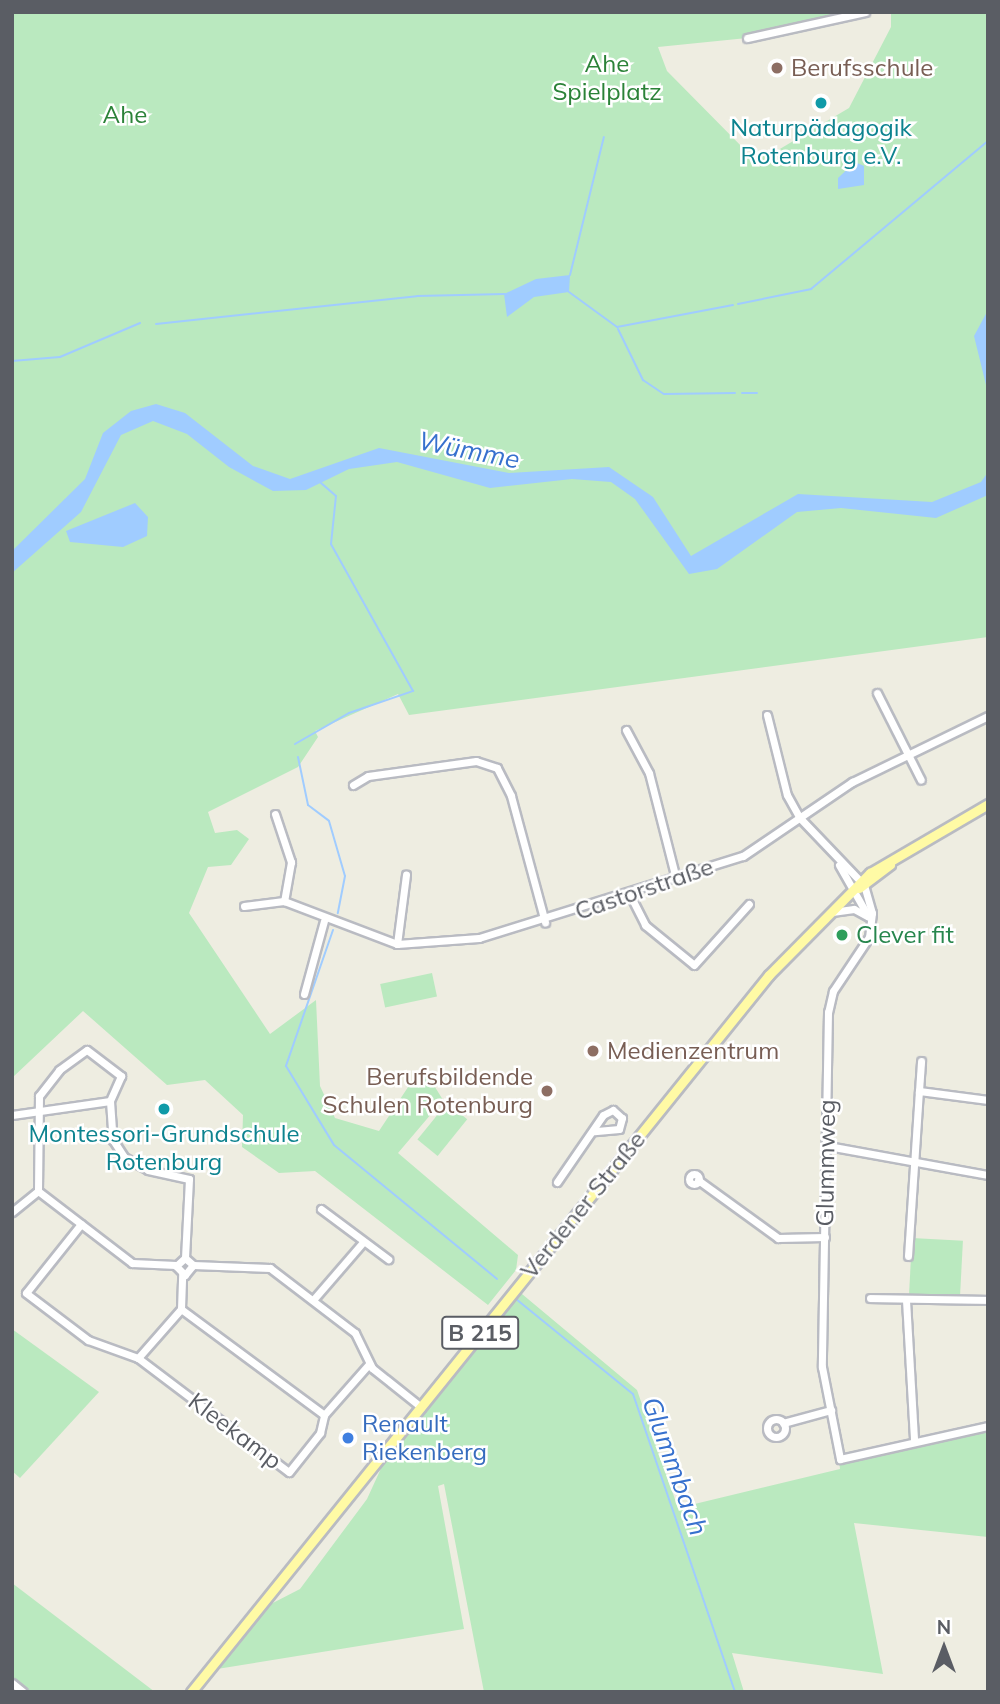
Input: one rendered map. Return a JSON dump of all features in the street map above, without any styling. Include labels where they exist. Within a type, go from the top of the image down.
[{"type":"main road","name":"Verdener Straße","points":[[191,1692],[743,1005],[827,914],[862,883],[896,859],[988,804]]},
{"type":"main road","name":"Verdener Straße","points":[[964,820],[988,812]]},
{"type":"street","points":[[747,38],[865,12]]},
{"type":"street","points":[[877,693],[905,753],[922,780]]},
{"type":"street","points":[[767,715],[799,817],[837,861],[862,883],[871,926]]},
{"type":"street","name":"Castorstraße","points":[[397,944],[479,938],[545,922],[749,852],[861,778],[905,753],[988,716]]},
{"type":"street","points":[[626,730],[649,774],[676,879]]},
{"type":"street","points":[[353,785],[368,776],[475,761],[497,768],[511,796],[545,922]]},
{"type":"street","points":[[275,814],[291,862],[284,901]]},
{"type":"street","points":[[837,861],[871,926]]},
{"type":"street","points":[[244,905],[284,901],[324,921],[397,944],[406,875]]},
{"type":"street","points":[[630,895],[645,925],[694,965],[749,904]]},
{"type":"street","points":[[827,914],[854,909],[868,916]]},
{"type":"street","points":[[304,994],[324,921]]},
{"type":"street","name":"Glummweg","points":[[871,926],[829,1001],[822,1367],[840,1459],[914,1440]]},
{"type":"street","points":[[87,1050],[121,1076],[110,1101],[113,1140],[124,1157],[189,1179],[185,1258],[176,1265],[132,1263],[38,1191],[34,1114],[59,1070],[87,1050]]},
{"type":"street","points":[[908,1256],[921,1061]]},
{"type":"street","points":[[919,1091],[988,1100]]},
{"type":"street","points":[[12,1115],[34,1114],[110,1101]]},
{"type":"street","points":[[557,1182],[594,1131]]},
{"type":"street","points":[[828,1146],[915,1166],[988,1175]]},
{"type":"street","points":[[698,1180],[778,1238],[825,1237]]},
{"type":"street","points":[[12,1212],[38,1191]]},
{"type":"street","points":[[321,1209],[388,1259]]},
{"type":"street","points":[[80,1224],[26,1293],[89,1340],[138,1358],[181,1309],[182,1274],[176,1265]]},
{"type":"street","points":[[313,1300],[363,1242]]},
{"type":"street","points":[[185,1258],[193,1265],[270,1268],[355,1333],[369,1364],[421,1407]]},
{"type":"street","points":[[182,1274],[193,1265]]},
{"type":"street","points":[[870,1298],[988,1300]]},
{"type":"street","points":[[906,1300],[914,1440],[988,1426]]},
{"type":"street","points":[[181,1309],[324,1415]]},
{"type":"street","name":"Kleekamp","points":[[138,1358],[289,1472],[320,1433],[324,1415],[369,1364]]},
{"type":"street","points":[[783,1423],[831,1410]]},
{"type":"street","points":[[12,1683],[23,1692]]},
{"type":"green space","points":[[12,12],[865,12],[747,38],[658,47],[667,71],[751,156],[768,156],[849,108],[891,27],[891,12],[988,12],[988,637],[409,715],[398,694],[315,731],[318,737],[298,767],[208,812],[215,833],[237,830],[249,839],[231,865],[208,867],[189,913],[270,1034],[316,1000],[320,1086],[335,1118],[379,1131],[422,1066],[443,1100],[398,1153],[518,1255],[516,1270],[488,1305],[315,1171],[279,1173],[242,1147],[243,1115],[205,1080],[167,1085],[83,1011],[12,1078]]},
{"type":"green space","points":[[432,973],[437,996],[385,1007],[380,984]]},
{"type":"green space","points":[[447,1103],[467,1119],[438,1156],[417,1140]]},
{"type":"green space","points":[[912,1238],[963,1241],[960,1300],[909,1297]]},
{"type":"green space","points":[[516,1289],[637,1390],[678,1508],[840,1469],[839,1460],[988,1428],[988,1537],[854,1523],[883,1674],[732,1653],[744,1692],[484,1692],[444,1484],[438,1486],[464,1629],[217,1669],[267,1606],[300,1589],[367,1499],[394,1440]]},
{"type":"green space","points":[[12,1329],[99,1392],[20,1478],[12,1471]]},
{"type":"green space","points":[[12,1583],[155,1692],[24,1692],[12,1683]]},
{"type":"water","points":[[855,162],[864,166],[864,185],[838,189],[838,178]]},
{"type":"water","points":[[570,275],[569,292],[534,297],[507,317],[504,294],[536,279]]},
{"type":"water","points":[[988,310],[987,343],[988,393],[974,336]]},
{"type":"water","points":[[156,404],[185,413],[253,466],[290,479],[379,448],[509,473],[609,467],[653,497],[691,556],[798,494],[932,502],[981,482],[988,472],[988,495],[936,518],[841,508],[797,512],[717,569],[689,574],[635,499],[611,482],[572,479],[490,488],[397,462],[349,469],[306,490],[273,491],[229,467],[187,434],[153,421],[121,435],[81,512],[12,573],[12,551],[85,479],[103,433],[131,411]]},
{"type":"water","points":[[135,503],[148,517],[147,536],[123,547],[70,542],[66,531]]},
{"type":"waterway","points":[[570,275],[604,137]]},
{"type":"waterway","points":[[738,304],[811,289],[988,141]]},
{"type":"waterway","points":[[569,292],[617,327],[733,305]]},
{"type":"waterway","points":[[156,324],[417,296],[505,294]]},
{"type":"waterway","points":[[12,361],[60,357],[140,323]]},
{"type":"waterway","points":[[618,329],[643,380],[664,394],[735,393]]},
{"type":"waterway","points":[[742,393],[757,393]]},
{"type":"waterway","name":"Glummbach","points":[[295,744],[349,713],[413,691],[331,544],[336,496],[321,483]]},
{"type":"waterway","name":"Glummbach","points":[[298,757],[308,805],[329,821],[345,876],[338,913]]},
{"type":"waterway","name":"Glummbach","points":[[333,930],[286,1066],[334,1145],[497,1279]]},
{"type":"waterway","name":"Glummbach","points":[[516,1299],[633,1394],[735,1692]]},
{"type":"place","name":"Berufsschule","points":[[777,68]]},
{"type":"place","name":"Naturpädagogik Rotenburg e.V.","points":[[821,103]]},
{"type":"place","name":"Clever fit","points":[[842,935]]},
{"type":"place","name":"Medienzentrum","points":[[593,1051]]},
{"type":"place","name":"Berufsbildende Schulen Rotenburg","points":[[547,1091]]},
{"type":"place","name":"Montessori-Grundschule Rotenburg","points":[[164,1109]]},
{"type":"place","name":"Renault Riekenberg","points":[[348,1438]]},
{"type":"park label","name":"Ahe Spielplatz","points":[[607,78]]},
{"type":"park label","name":"Ahe","points":[[125,115]]},
{"type":"water label","name":"Wümme","points":[[469,450]]}]
